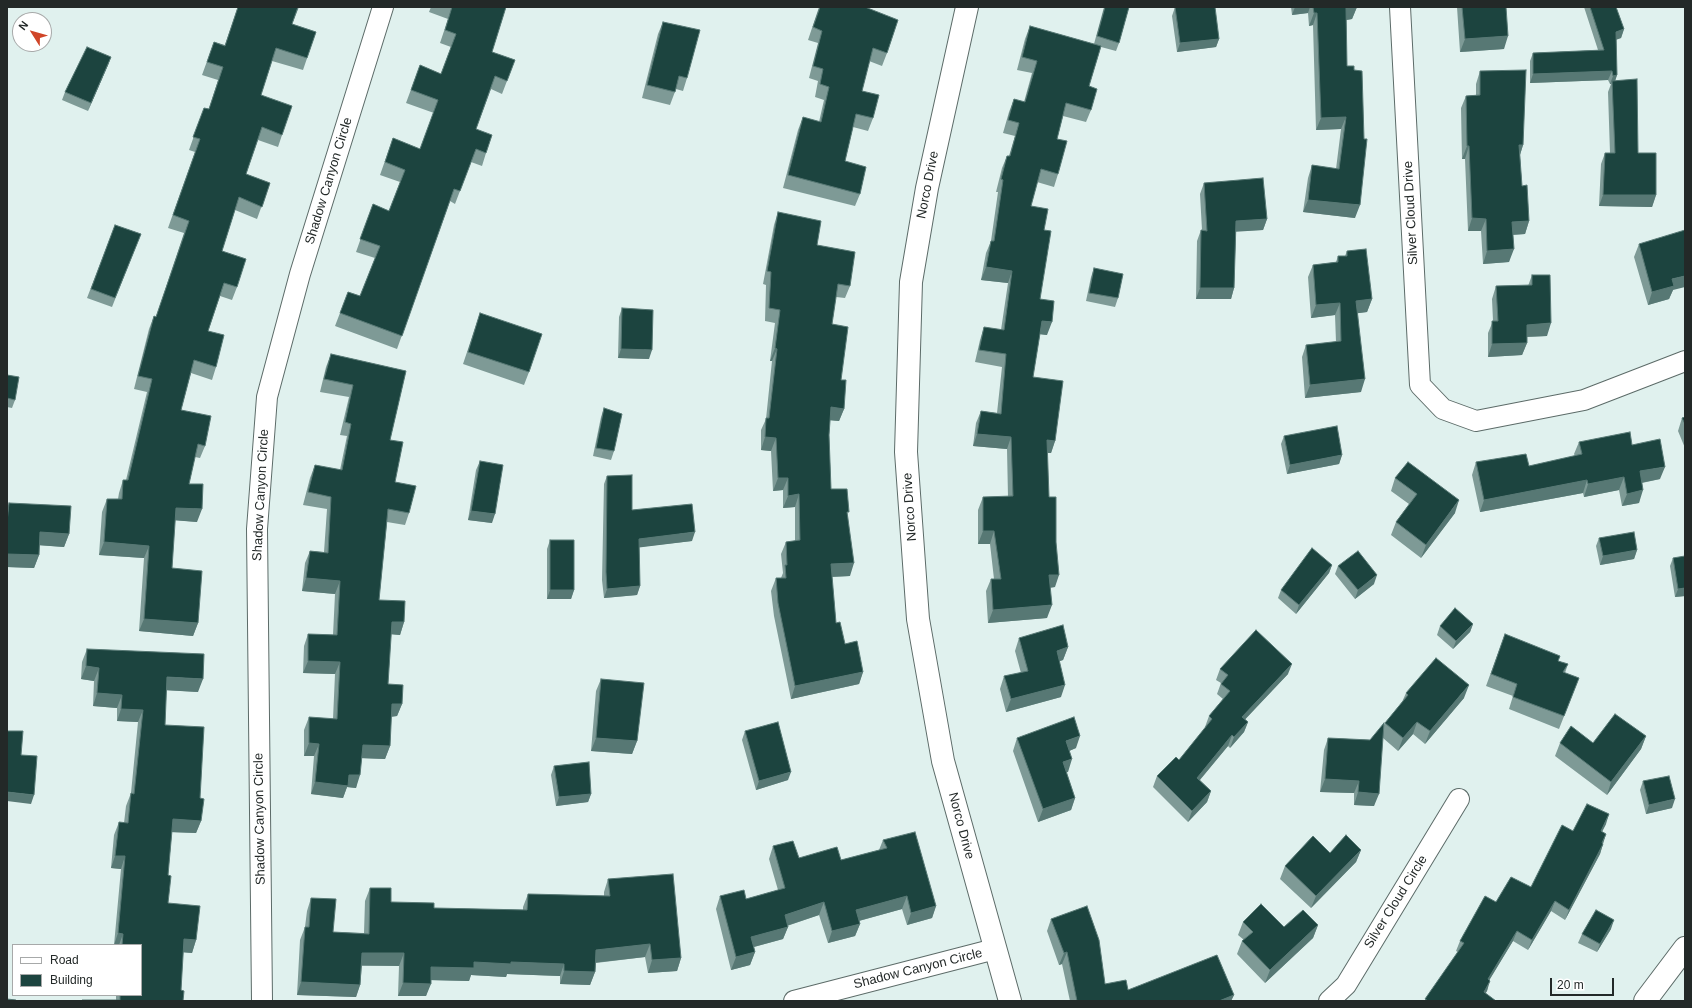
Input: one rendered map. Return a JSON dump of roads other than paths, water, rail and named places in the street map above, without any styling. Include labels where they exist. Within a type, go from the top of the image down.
[{"type":"main road","name":"Norco Drive","points":[[967,7],[926,188],[911,282],[906,452],[918,619],[942,754],[1010,1001]]},
{"type":"main road","points":[[1645,1001],[1685,948]]},
{"type":"street","name":"Shadow Canyon Circle","points":[[262,1001],[257,530],[267,397],[300,274],[383,7]]},
{"type":"street","name":"Silver Cloud Drive","points":[[1400,7],[1420,385],[1443,409],[1476,421],[1584,400],[1685,361]]},
{"type":"street","name":"Silver Cloud Circle","points":[[1329,1001],[1346,985],[1459,799]]},
{"type":"street","name":"Shadow Canyon Circle","points":[[794,1001],[995,949]]}]
